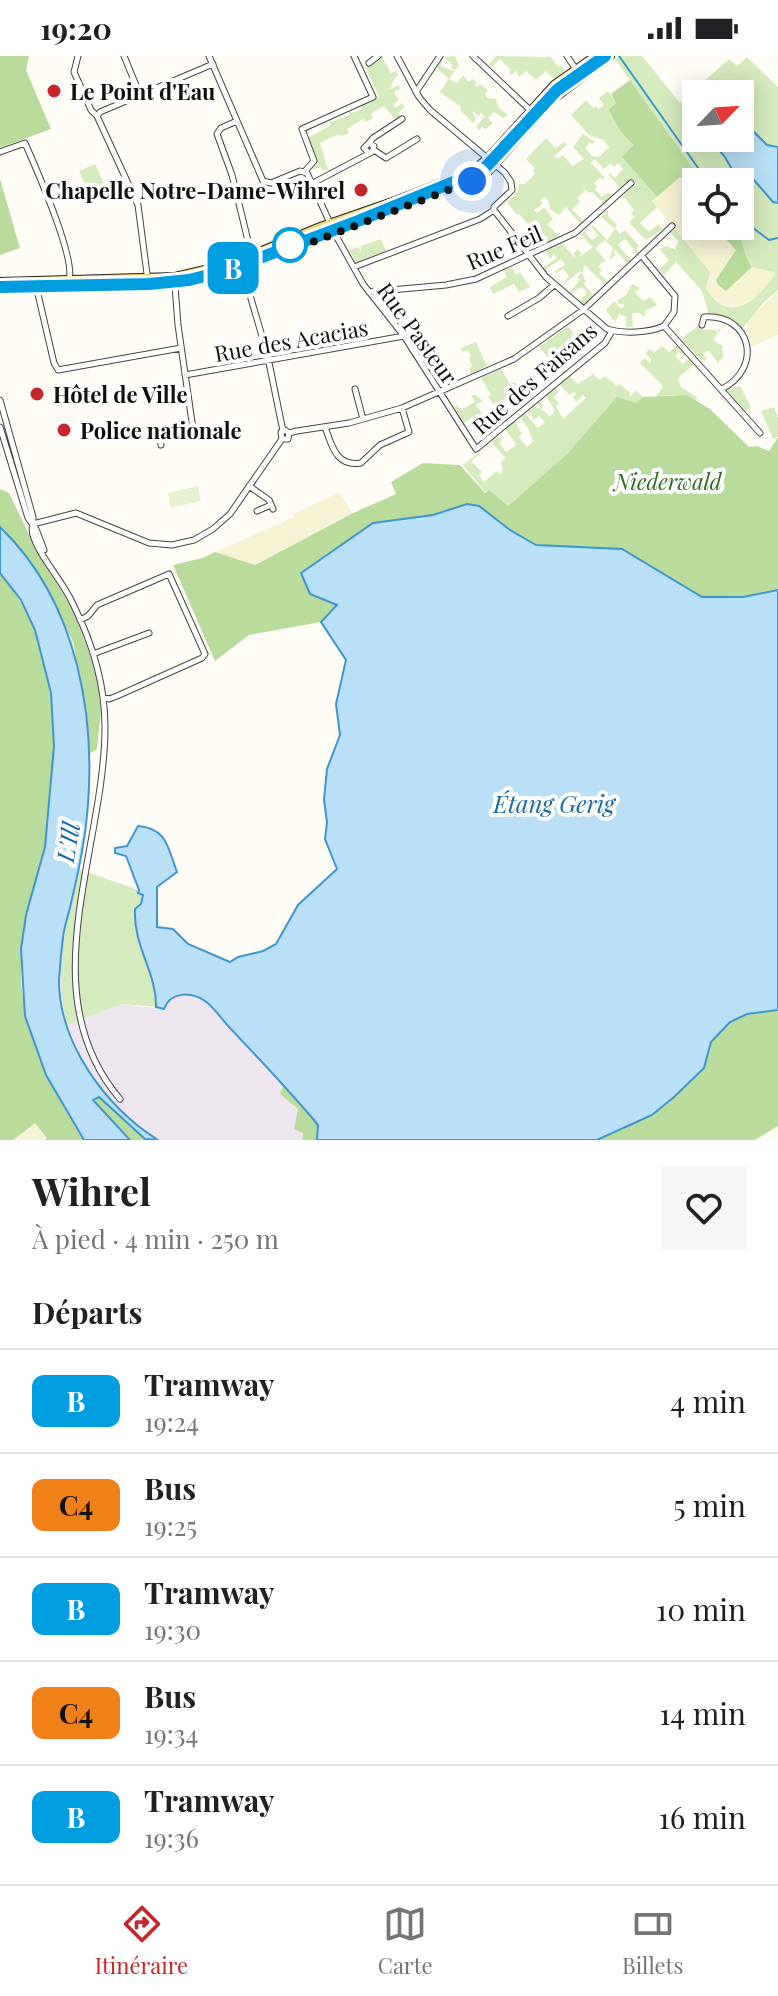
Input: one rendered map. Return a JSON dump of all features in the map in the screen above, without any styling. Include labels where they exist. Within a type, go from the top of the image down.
[{"type":"main road","points":[[0,281],[149,278],[198,273],[460,176],[488,157],[554,84],[594,56]]},
{"type":"main road","points":[[0,290],[149,289],[175,286],[214,278],[335,234],[479,178],[497,165],[552,101],[611,56]]},
{"type":"street","points":[[78,56],[74,72],[138,205],[149,289]]},
{"type":"street","points":[[124,56],[140,95]]},
{"type":"street","points":[[209,56],[266,183],[305,171],[314,161],[302,129],[373,97],[354,56]]},
{"type":"street","points":[[369,63],[378,56]]},
{"type":"street","points":[[354,267],[480,219],[494,210],[512,188],[509,177],[497,165],[440,120],[416,92],[397,56]]},
{"type":"street","points":[[416,92],[440,56]]},
{"type":"street","points":[[567,56],[581,77]]},
{"type":"street","points":[[476,57],[530,110]]},
{"type":"street","points":[[97,116],[100,112],[213,64]]},
{"type":"street","points":[[402,119],[373,138],[364,148],[386,158],[417,139]]},
{"type":"street","points":[[237,121],[221,128],[217,134],[232,175],[251,253]]},
{"type":"street","points":[[0,152],[25,143],[69,263],[69,280]]},
{"type":"street","points":[[313,183],[371,151]]},
{"type":"street","name":"Rue Pasteur","points":[[305,171],[335,234],[369,292],[404,336],[476,449]]},
{"type":"street","name":"Rue Feil","points":[[369,292],[476,279],[580,230],[631,183]]},
{"type":"street","points":[[494,210],[554,285],[612,331],[650,330],[664,326],[674,312],[675,296],[641,255]]},
{"type":"street","points":[[33,524],[76,513],[149,543],[177,544],[194,540],[230,514],[282,439],[280,434],[363,420],[402,408],[514,359],[583,310],[672,226]]},
{"type":"street","points":[[242,268],[286,432]]},
{"type":"street","points":[[508,316],[554,285]]},
{"type":"street","points":[[161,445],[160,437],[193,429],[175,286]]},
{"type":"street","points":[[37,290],[56,367],[60,370],[181,348]]},
{"type":"street","points":[[702,325],[704,317],[726,319],[738,328],[746,343],[747,358],[743,372],[722,389]]},
{"type":"street","points":[[664,326],[760,433]]},
{"type":"street","name":"Rue des Faisans","points":[[476,449],[605,343],[612,331]]},
{"type":"street","name":"Rue des Acacias","points":[[185,375],[404,336]]},
{"type":"street","points":[[355,389],[363,420]]},
{"type":"street","points":[[0,400],[33,517],[32,534],[80,620],[93,654],[103,697],[104,749],[83,892],[75,986],[84,1039],[105,1081],[120,1099]]},
{"type":"street","points":[[325,427],[338,457],[347,463],[361,463],[380,445],[409,432],[402,408]]},
{"type":"street","points":[[0,427],[28,518],[33,524]]},
{"type":"street","points":[[7,451],[15,450]]},
{"type":"street","points":[[249,486],[269,500],[272,507],[257,511]]},
{"type":"street","points":[[80,620],[97,605],[169,574],[205,657],[117,696],[109,699],[103,697]]},
{"type":"street","points":[[93,654],[149,633]]},
{"type":"shaded area","points":[[680,177],[682,179],[682,238],[652,201]]},
{"type":"shaded area","points":[[684,240],[727,240],[736,250],[726,291],[752,267],[776,273],[763,293],[739,306],[729,306],[719,303],[706,289],[710,272]]},
{"type":"shaded area","points":[[778,290],[778,335],[751,347],[746,322]]},
{"type":"shaded area","points":[[339,492],[353,513],[254,565],[215,552],[294,517],[293,514]]},
{"type":"shaded area","points":[[175,995],[205,1001],[284,1084],[280,1094],[298,1109],[302,1140],[158,1140],[111,1101],[81,1058],[67,1025],[123,1004],[163,1009],[167,1000]]},
{"type":"shaded area","points":[[35,1122],[47,1138],[45,1140],[13,1140]]},
{"type":"green space","points":[[0,56],[29,56],[26,70],[51,129],[0,148]]},
{"type":"green space","points":[[455,56],[459,65],[449,79],[437,68],[442,59],[441,66],[453,71],[452,65],[444,57]]},
{"type":"green space","points":[[496,56],[551,57],[565,71],[554,79],[546,71],[536,80],[526,71],[519,77],[516,71],[512,75],[509,73],[511,70],[500,59],[492,67],[489,64]]},
{"type":"green space","points":[[620,56],[642,56],[680,103],[682,101],[682,152],[754,152],[754,80],[706,80],[729,59],[737,66],[747,57],[778,87],[778,290],[741,330],[730,319],[709,314],[702,291],[676,262],[664,275],[659,270],[669,260],[659,249],[666,246],[677,250],[679,241],[670,233],[675,229],[710,272],[706,289],[719,303],[728,307],[752,300],[776,273],[752,267],[741,240],[754,240],[754,168],[693,168],[615,59]]},
{"type":"green space","points":[[382,57],[391,73],[396,71],[398,75],[390,89],[399,85],[400,89],[394,92],[399,100],[393,104],[395,108],[402,103],[405,107],[398,113],[401,117],[396,120],[384,106],[371,114],[373,118],[366,122],[363,119],[347,129],[349,133],[320,143],[329,171],[322,170],[320,166],[313,170],[312,167],[318,164],[304,134],[308,138],[331,125],[328,118],[332,122],[349,115],[349,110],[351,113],[362,109],[361,105],[379,97],[366,68]]},
{"type":"green space","points":[[463,75],[469,82],[472,79],[477,82],[475,85],[480,84],[488,90],[485,94],[488,98],[496,99],[498,107],[508,115],[504,118],[494,112],[488,118],[493,123],[479,130],[476,127],[485,116],[472,111],[476,119],[473,123],[460,110],[461,107],[440,92],[449,79],[457,83]]},
{"type":"green space","points":[[630,80],[693,168],[682,168],[682,179],[680,177],[657,197],[622,157],[633,145],[621,132],[609,110],[616,103],[611,94]]},
{"type":"green space","points":[[608,91],[616,103],[621,132],[633,145],[623,158],[657,197],[652,201],[657,207],[640,223],[649,232],[658,224],[663,229],[646,240],[631,225],[629,222],[635,217],[631,214],[634,210],[623,196],[636,183],[632,179],[621,189],[608,174],[615,178],[623,169],[618,163],[614,167],[611,163],[604,169],[595,159],[591,163],[605,178],[594,183],[595,189],[602,197],[607,193],[614,194],[604,204],[592,192],[582,188],[585,191],[577,198],[580,202],[572,209],[584,222],[581,225],[566,207],[559,215],[550,209],[545,197],[540,200],[543,204],[534,210],[537,213],[544,207],[553,219],[547,224],[560,237],[538,247],[532,236],[535,232],[507,202],[517,192],[519,184],[525,184],[535,174],[535,169],[526,159],[546,138],[555,148],[565,142],[567,145],[553,157],[563,155],[572,166],[584,159],[573,147],[583,134],[595,142],[590,142],[585,148],[592,156],[599,157],[609,147],[603,140],[589,135],[571,115],[586,100],[593,108],[596,106],[599,109],[604,105],[599,98]]},
{"type":"green space","points":[[95,164],[107,190],[91,197],[79,171]]},
{"type":"green space","points":[[0,179],[20,248],[0,255]]},
{"type":"green space","points":[[608,210],[608,216],[617,225],[615,228],[620,234],[625,230],[639,246],[638,254],[625,239],[618,245],[631,260],[627,263],[615,250],[616,255],[609,260],[613,248],[605,240],[595,248],[606,261],[601,263],[599,273],[608,282],[605,285],[585,265],[582,273],[584,284],[594,296],[583,305],[579,302],[587,293],[582,287],[569,293],[580,280],[577,277],[580,271],[562,286],[569,276],[563,269],[557,273],[555,271],[565,265],[561,259],[546,269],[547,274],[542,268],[557,258],[554,254],[550,259],[546,250],[563,244],[575,258],[574,253],[578,249],[581,253],[579,257],[593,247],[580,234],[584,231],[592,240],[598,236],[593,225],[607,240],[615,229],[601,217]]},
{"type":"green space","points":[[381,239],[386,251],[356,262],[349,250],[358,247],[361,251],[361,246]]},
{"type":"green space","points":[[727,240],[741,240],[752,267],[726,291],[716,280],[736,250]]},
{"type":"green space","points":[[513,269],[516,275],[520,272],[530,287],[519,292],[514,284],[493,294],[490,287],[507,277],[503,270]]},
{"type":"green space","points":[[632,284],[640,288],[635,292],[632,290],[644,301],[650,297],[657,305],[645,311],[645,317],[632,313],[633,327],[626,327],[626,317],[619,314],[616,321],[613,320],[606,310],[614,301],[621,309],[624,306],[617,301],[626,295]]},
{"type":"green space","points":[[699,325],[701,329],[716,330],[717,333],[721,329],[713,340],[722,346],[723,357],[718,363],[709,351],[703,353],[707,360],[702,361],[681,339]]},
{"type":"green space","points":[[568,326],[573,332],[570,336],[579,330],[585,337],[596,329],[601,335],[596,339],[591,336],[558,363],[565,372],[562,374],[539,347]]},
{"type":"green space","points":[[476,342],[487,366],[471,374],[471,356],[468,350],[462,352],[461,348]]},
{"type":"green space","points":[[677,345],[686,355],[684,357],[679,352],[675,356],[683,364],[689,358],[698,367],[693,365],[678,378],[681,387],[698,398],[696,400],[687,395],[657,396],[663,386],[640,363],[644,358],[650,363],[651,359],[645,353],[650,349],[654,353],[662,346],[669,352]]},
{"type":"green space","points":[[501,369],[510,384],[515,382],[517,385],[533,377],[536,383],[495,406],[481,378]]},
{"type":"green space","points":[[593,374],[600,380],[605,376],[617,386],[620,384],[630,393],[630,397],[636,390],[643,397],[637,404],[617,398],[567,454],[508,506],[489,491],[485,492],[463,465],[478,453],[471,461],[482,472],[479,475],[484,482],[497,471],[500,474],[503,472],[501,462],[505,458],[491,441],[498,436],[506,452],[516,445],[506,429],[515,421],[522,434],[519,437],[527,447],[533,441],[520,417],[525,413],[538,428],[545,422],[539,416],[534,420],[528,411],[534,406],[539,409],[539,401],[543,406],[541,409],[550,416],[553,414],[554,409],[546,396],[555,388],[559,392],[554,397],[559,404],[556,406],[563,419],[586,398],[583,395],[576,402],[573,397],[576,394],[569,395],[560,385],[570,376],[578,384]]},
{"type":"green space","points":[[740,386],[751,407],[746,412],[727,390]]},
{"type":"green space","points":[[471,395],[483,401],[476,405],[490,424],[486,427],[475,415],[464,423],[454,407],[457,405],[461,410],[475,402]]},
{"type":"green space","name":"Niederwald","points":[[687,395],[710,409],[749,447],[757,446],[769,451],[778,437],[778,590],[743,597],[702,597],[622,549],[536,545],[479,506],[467,504],[433,515],[373,523],[338,605],[321,622],[249,635],[215,661],[173,565],[215,552],[255,565],[396,494],[391,482],[423,463],[460,465],[485,493],[489,490],[508,506],[567,454],[617,397],[636,403],[643,397]]},
{"type":"green space","points":[[774,407],[778,417],[778,437],[773,439],[761,411]]},
{"type":"green space","points":[[198,486],[201,501],[171,508],[168,493]]},
{"type":"green space","points":[[0,489],[9,493],[37,551],[71,605],[87,646],[98,682],[101,711],[97,749],[89,754],[73,642],[44,583],[0,527]]},
{"type":"green space","points":[[0,573],[20,600],[35,630],[49,683],[54,740],[49,826],[27,921],[22,955],[22,990],[36,1049],[84,1140],[45,1140],[47,1138],[35,1123],[13,1140],[0,1140]]},
{"type":"green space","points":[[78,869],[139,890],[143,896],[141,904],[135,909],[135,922],[153,982],[156,1007],[123,1004],[67,1025],[61,965]]},
{"type":"green space","points":[[778,1010],[778,1126],[755,1140],[597,1140],[652,1115],[674,1097],[703,1068],[711,1042],[730,1022],[747,1014]]},
{"type":"green space","points":[[284,1084],[318,1125],[317,1140],[302,1140],[303,1133],[294,1129],[298,1109],[280,1094]]},
{"type":"green space","points":[[100,1097],[146,1140],[130,1140],[92,1099]]},
{"type":"water","points":[[754,132],[767,145],[778,147],[778,203],[773,202],[754,180],[754,168],[731,168],[721,152],[754,152]]},
{"type":"water","name":"Étang Gerig","points":[[467,504],[479,506],[536,545],[622,549],[702,597],[743,597],[778,590],[778,1010],[747,1014],[730,1022],[711,1042],[704,1068],[674,1097],[652,1115],[597,1140],[317,1140],[318,1125],[208,1004],[193,996],[181,995],[171,999],[164,1009],[156,1007],[153,983],[135,923],[135,909],[141,904],[143,895],[138,893],[126,856],[115,853],[115,848],[127,846],[138,826],[155,831],[165,841],[177,872],[157,887],[157,927],[173,929],[188,944],[230,962],[276,944],[298,905],[337,869],[325,839],[327,822],[324,800],[327,769],[340,735],[336,704],[346,660],[321,622],[337,605],[310,594],[301,573],[373,523],[433,515]]},
{"type":"water","name":"L'Ill","points":[[0,527],[27,557],[48,591],[65,627],[85,705],[89,745],[86,825],[64,934],[59,980],[61,1004],[67,1027],[89,1072],[121,1110],[158,1140],[145,1139],[99,1097],[93,1100],[130,1140],[84,1140],[46,1075],[25,1016],[21,949],[26,915],[45,847],[54,746],[51,693],[35,630],[21,600],[0,573]]},
{"type":"waterway","points":[[619,56],[698,168]]},
{"type":"waterway","points":[[754,229],[769,240],[778,238]]},
{"type":"tram line","points":[[0,287],[159,283],[225,271],[480,173],[557,90],[605,56]]},
{"type":"tram line","name":"B","points":[[0,287],[149,284],[189,280],[225,271],[358,221],[483,170],[557,90],[605,56]]},
{"type":"place","name":"Le Point d'Eau","points":[[54,91]]},
{"type":"place","name":"Chapelle Notre-Dame-Wihrel","points":[[361,190]]},
{"type":"place","name":"Hôtel de Ville","points":[[37,394]]},
{"type":"place","name":"Police nationale","points":[[64,430]]},
{"type":"route","points":[[290,245],[292,250],[472,181]]}]
